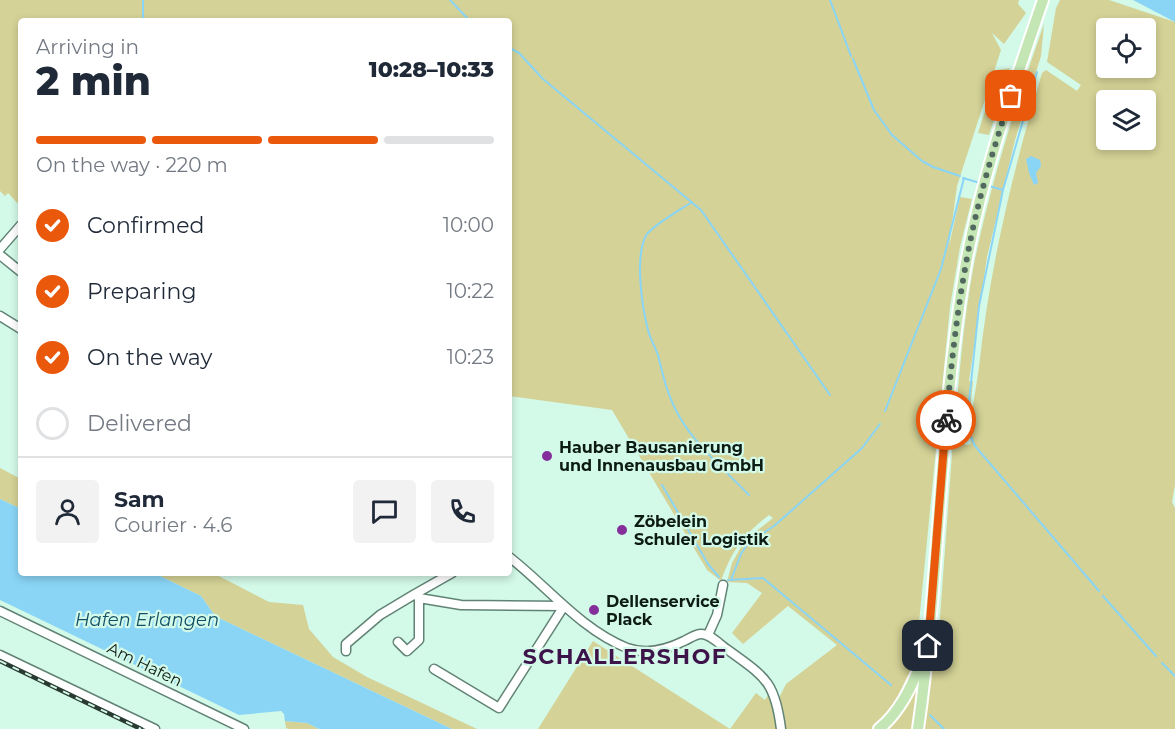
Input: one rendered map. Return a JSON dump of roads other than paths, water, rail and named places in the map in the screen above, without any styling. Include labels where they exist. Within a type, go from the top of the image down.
[{"type":"main road","points":[[918,729],[928,646],[950,381],[965,267],[998,136],[1043,0]]},
{"type":"main road","points":[[879,729],[901,705],[928,646]]},
{"type":"street","points":[[0,249],[18,228]]},
{"type":"street","points":[[0,255],[18,270]]},
{"type":"street","points":[[0,316],[18,327]]},
{"type":"street","points":[[512,560],[564,606],[614,641],[634,650],[659,651],[698,634],[708,635],[754,668],[767,681],[776,700],[781,729]]},
{"type":"street","points":[[346,651],[346,644],[366,625],[447,576]]},
{"type":"street","points":[[708,635],[717,615],[723,585]]},
{"type":"street","points":[[417,596],[461,605],[564,606]]},
{"type":"street","points":[[398,642],[407,651],[419,640],[417,596]]},
{"type":"street","points":[[434,669],[499,708],[564,606]]},
{"type":"street","name":"Am Hafen","points":[[0,610],[244,729]]},
{"type":"street","points":[[0,655],[155,729]]},
{"type":"water","points":[[1133,0],[1175,0],[1175,22]]},
{"type":"water","points":[[1031,156],[1040,160],[1041,166],[1036,173],[1038,183],[1034,185],[1026,159]]},
{"type":"water","name":"Hafen Erlangen","points":[[0,499],[18,508],[18,576],[160,576],[201,596],[213,613],[221,619],[452,729],[319,729],[307,723],[285,721],[281,711],[239,715],[0,600]]},
{"type":"waterway","points":[[143,0],[143,18]]},
{"type":"waterway","points":[[450,0],[467,18]]},
{"type":"waterway","points":[[830,0],[851,56]]},
{"type":"waterway","points":[[512,49],[519,53],[543,79],[701,210],[830,395]]},
{"type":"waterway","points":[[853,59],[874,110],[892,135],[922,161],[960,176]]},
{"type":"waterway","points":[[989,186],[1003,190],[1037,72]]},
{"type":"waterway","points":[[963,178],[980,183]]},
{"type":"waterway","points":[[885,411],[941,269],[964,178]]},
{"type":"waterway","points":[[955,419],[967,421],[979,306],[1003,190]]},
{"type":"waterway","points":[[692,202],[656,225],[647,234],[643,243],[640,281],[646,320],[669,394],[679,416],[702,448],[749,495]]},
{"type":"waterway","points":[[967,422],[967,434]]},
{"type":"waterway","points":[[731,580],[748,543],[774,526],[862,448],[880,424]]},
{"type":"waterway","points":[[971,437],[975,446],[1099,591]]},
{"type":"waterway","points":[[662,485],[708,564],[719,577]]},
{"type":"waterway","points":[[728,580],[763,578],[891,685]]},
{"type":"waterway","points":[[1103,596],[1156,656]]},
{"type":"waterway","points":[[1162,663],[1175,676]]},
{"type":"waterway","points":[[930,715],[944,729]]},
{"type":"railway","points":[[0,661],[141,729]]},
{"type":"place","name":"Hauber Bausanierung und Innenausbau GmbH","points":[[547,456]]},
{"type":"place","name":"Zöbelein Schuler Logistik","points":[[622,530]]},
{"type":"place","name":"Dellenservice Plack","points":[[594,610]]},
{"type":"district","name":"SCHALLERSHOF","points":[[625,656]]}]
